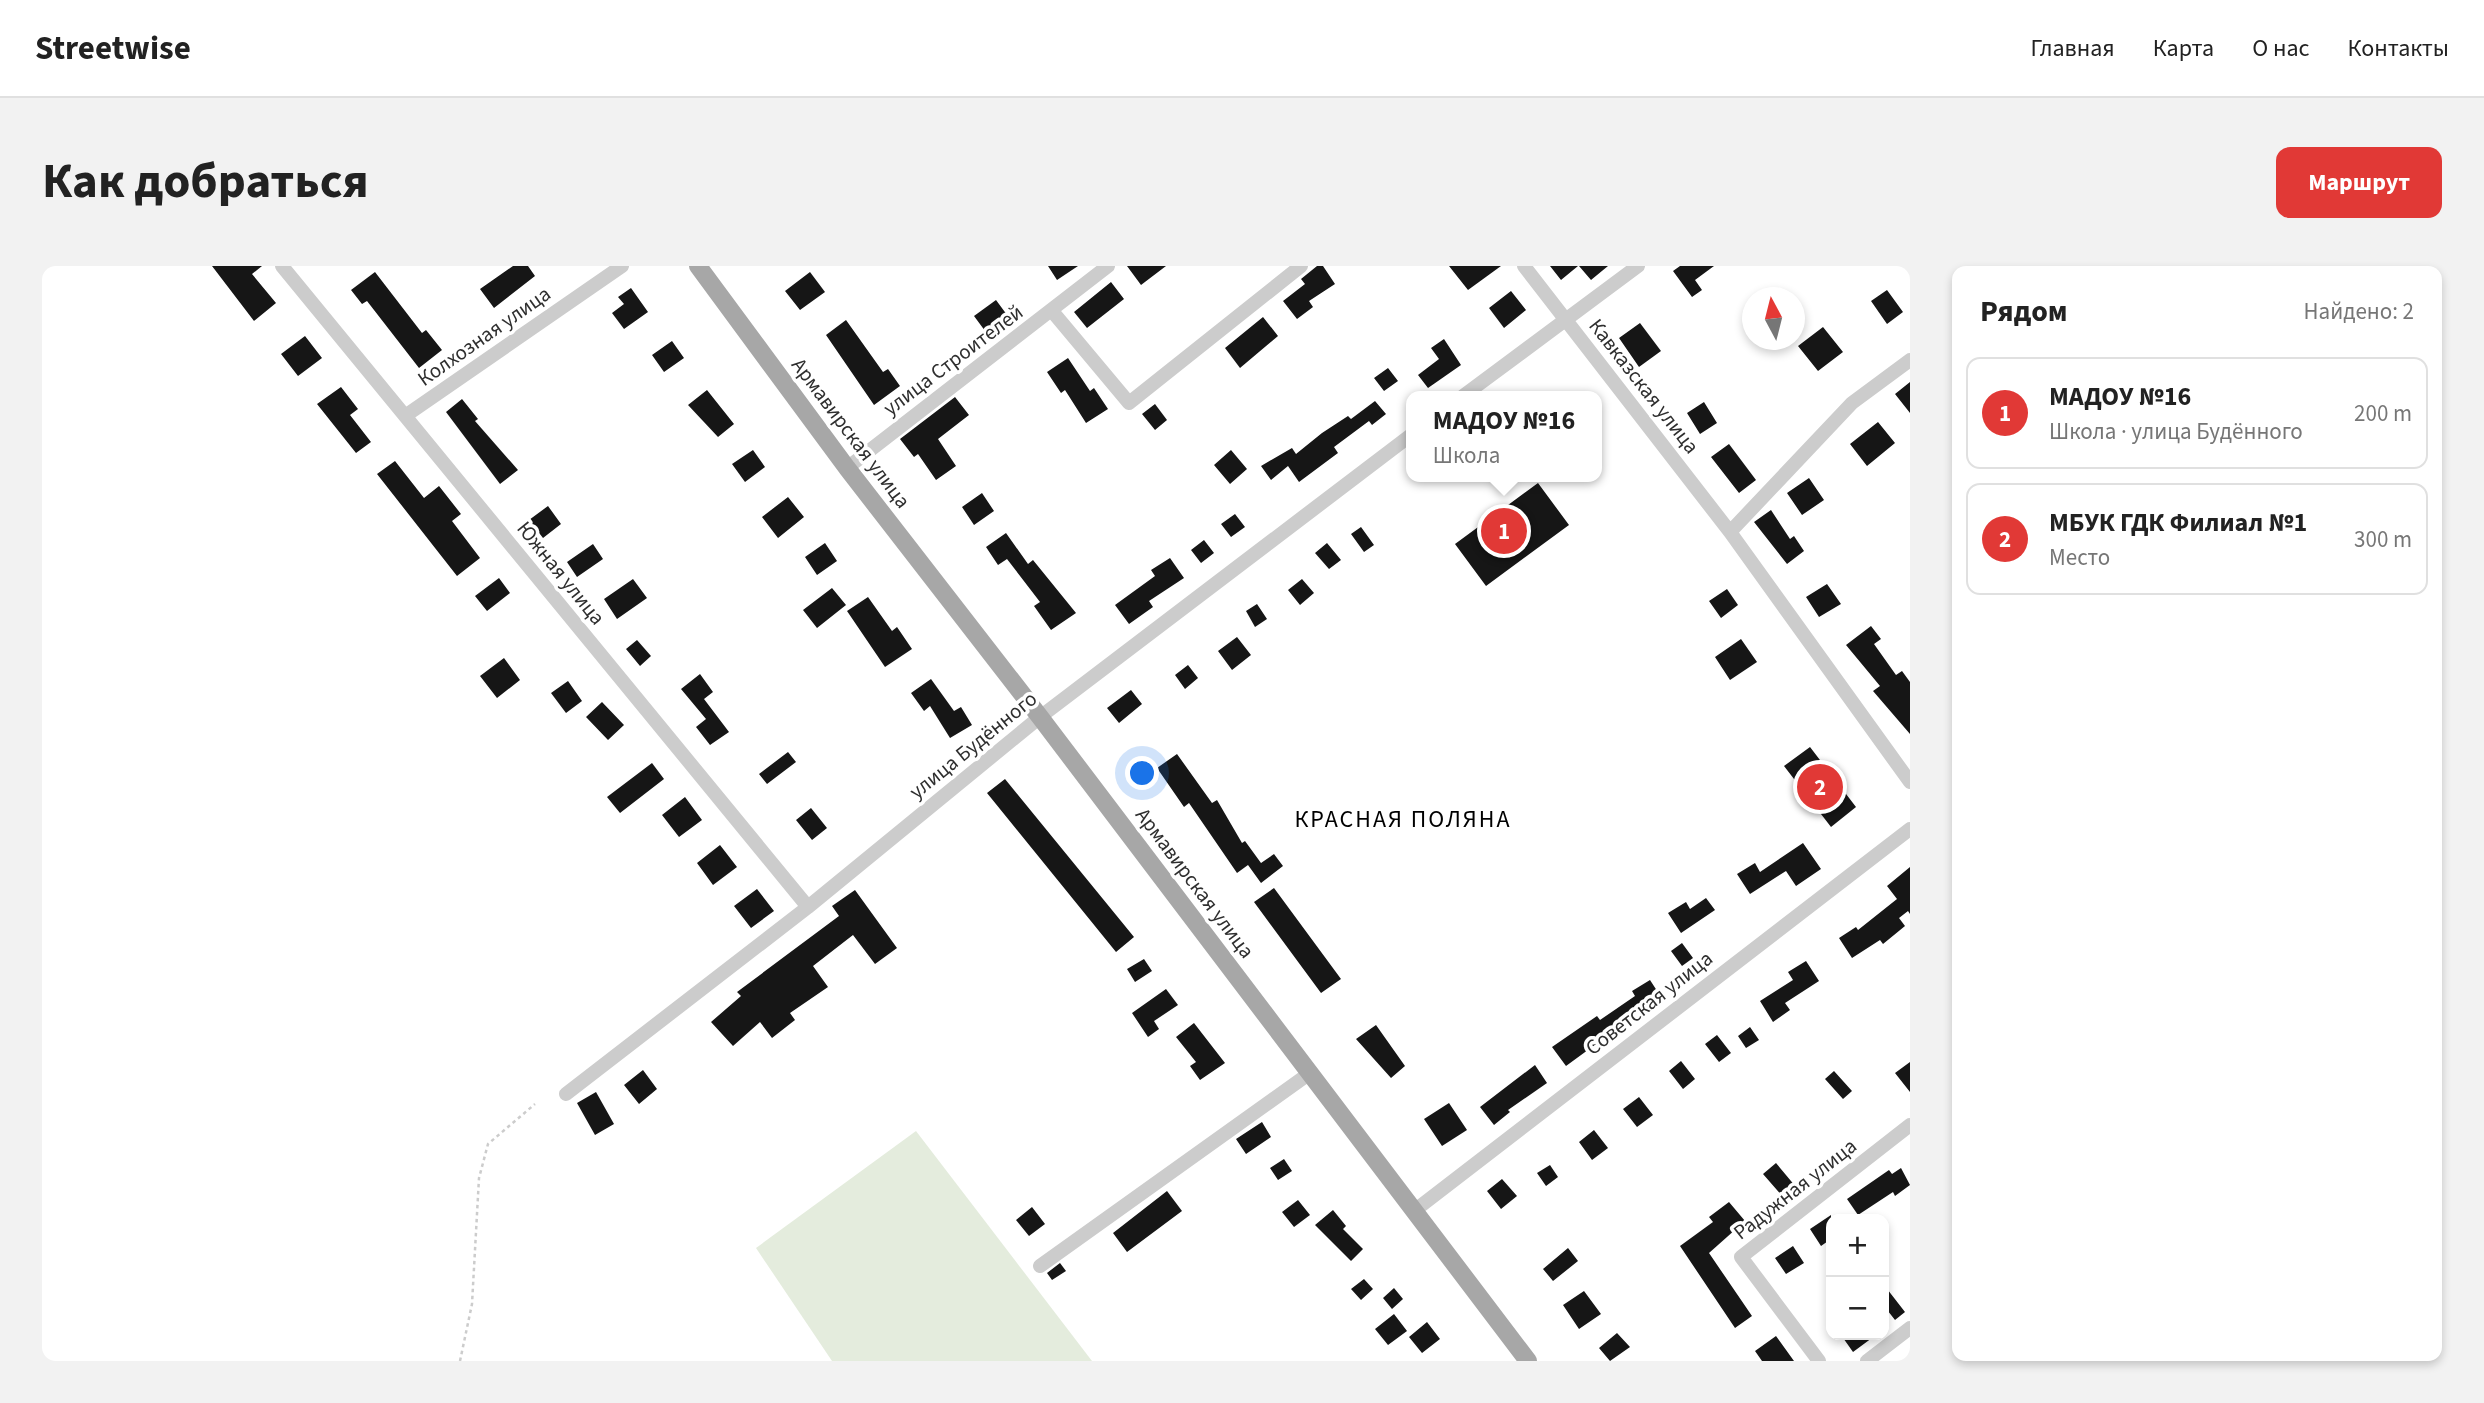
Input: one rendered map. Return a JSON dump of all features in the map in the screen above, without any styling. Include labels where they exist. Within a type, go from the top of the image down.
[{"type":"main road","name":"Армавирская улица","points":[[698,266],[847,468],[1040,717],[1528,1361]]},
{"type":"street","name":"Южная улица","points":[[282,266],[808,908]]},
{"type":"street","name":"Колхозная улица","points":[[405,416],[622,266]]},
{"type":"street","name":"улица Строителей","points":[[847,468],[1108,266]]},
{"type":"street","name":"улица Строителей","points":[[1052,311],[1129,403],[1301,266]]},
{"type":"street","name":"Кавказская улица","points":[[1524,266],[1730,532],[1910,782]]},
{"type":"street","points":[[1470,391],[1638,266]]},
{"type":"street","points":[[1730,532],[1852,403],[1910,360]]},
{"type":"street","name":"улица Будённого","points":[[566,1094],[808,908],[1040,717],[1406,439]]},
{"type":"street","name":"Советская улица","points":[[1414,1211],[1910,829]]},
{"type":"street","points":[[1040,1266],[1310,1073]]},
{"type":"street","name":"Радужная улица","points":[[1819,1361],[1741,1258],[1910,1125]]},
{"type":"street","points":[[1867,1361],[1910,1328]]},
{"type":"path","points":[[460,1361],[472,1304],[479,1178],[488,1144],[535,1104]]},
{"type":"green space","points":[[916,1131],[1092,1361],[832,1361],[756,1248]]},
{"type":"building","points":[[212,266],[262,266],[252,274],[276,303],[254,321]]},
{"type":"building","points":[[513,266],[528,266],[535,276],[494,308],[480,289]]},
{"type":"building","points":[[1048,266],[1078,266],[1057,280]]},
{"type":"building","points":[[1127,266],[1166,266],[1141,285]]},
{"type":"building","points":[[1317,266],[1323,266],[1335,284],[1309,301],[1313,307],[1297,319],[1283,301],[1305,284],[1301,279]]},
{"type":"building","points":[[1449,266],[1501,266],[1468,290]]},
{"type":"building","points":[[1550,266],[1578,266],[1561,280]]},
{"type":"building","points":[[1579,266],[1608,266],[1591,280]]},
{"type":"building","points":[[1680,266],[1714,266],[1695,280],[1702,290],[1692,297],[1673,271]]},
{"type":"building","points":[[375,272],[422,333],[426,330],[442,350],[419,368],[367,301],[362,304],[351,290]]},
{"type":"building","points":[[810,272],[825,292],[800,310],[785,291]]},
{"type":"building","points":[[1111,282],[1124,299],[1087,328],[1074,312]]},
{"type":"building","points":[[631,288],[648,312],[624,329],[612,313],[624,304],[618,297]]},
{"type":"building","points":[[1887,290],[1903,312],[1887,324],[1871,301]]},
{"type":"building","points":[[1511,291],[1526,310],[1504,328],[1489,308]]},
{"type":"building","points":[[996,300],[1013,323],[991,339],[974,316]]},
{"type":"building","points":[[1263,317],[1278,336],[1240,368],[1225,348]]},
{"type":"building","points":[[846,320],[883,372],[888,369],[900,386],[874,405],[826,335]]},
{"type":"building","points":[[1640,323],[1661,351],[1639,367],[1619,338]]},
{"type":"building","points":[[1823,327],[1843,352],[1818,371],[1801,350],[1805,350],[1805,341]]},
{"type":"building","points":[[305,336],[322,358],[298,376],[281,354]]},
{"type":"building","points":[[1444,339],[1461,365],[1428,388],[1418,375],[1439,359],[1431,348]]},
{"type":"building","points":[[672,341],[684,358],[664,372],[652,355]]},
{"type":"building","points":[[1068,358],[1090,391],[1094,388],[1108,409],[1086,423],[1065,390],[1061,393],[1047,372]]},
{"type":"building","points":[[1388,368],[1398,381],[1384,391],[1374,378]]},
{"type":"building","points":[[1910,382],[1910,413],[1895,394]]},
{"type":"building","points":[[341,387],[358,409],[350,415],[371,442],[356,453],[317,404]]},
{"type":"building","points":[[707,390],[734,424],[718,437],[688,405]]},
{"type":"building","points":[[955,397],[969,415],[938,439],[956,466],[936,480],[918,454],[914,457],[900,439]]},
{"type":"building","points":[[462,399],[478,419],[475,421],[518,470],[500,484],[446,412]]},
{"type":"building","points":[[1375,401],[1386,414],[1372,425],[1369,421],[1334,447],[1338,453],[1299,482],[1288,466],[1271,480],[1261,466],[1292,448],[1296,454],[1322,433],[1348,416],[1351,419]]},
{"type":"building","points":[[1704,402],[1717,423],[1700,434],[1687,413]]},
{"type":"building","points":[[1155,404],[1167,420],[1155,430],[1142,414]]},
{"type":"building","points":[[1878,422],[1895,443],[1867,466],[1850,444]]},
{"type":"building","points":[[1729,444],[1756,480],[1739,493],[1711,457]]},
{"type":"building","points":[[753,450],[765,467],[745,482],[732,464]]},
{"type":"building","points":[[1231,450],[1247,469],[1230,484],[1214,465]]},
{"type":"building","points":[[395,461],[424,498],[439,486],[461,514],[452,521],[480,558],[457,576],[377,474]]},
{"type":"building","points":[[1809,478],[1824,500],[1802,515],[1787,493]]},
{"type":"building","points":[[1538,483],[1569,525],[1486,586],[1455,544]]},
{"type":"building","points":[[982,493],[994,511],[974,525],[962,507]]},
{"type":"building","points":[[788,497],[804,517],[778,538],[762,517]]},
{"type":"building","points":[[548,506],[561,524],[543,538],[529,520]]},
{"type":"building","points":[[1771,510],[1790,539],[1794,536],[1804,551],[1787,564],[1754,522]]},
{"type":"building","points":[[1235,514],[1245,527],[1231,537],[1221,524]]},
{"type":"building","points":[[1361,527],[1374,545],[1364,552],[1351,534]]},
{"type":"building","points":[[1006,533],[1028,564],[1033,560],[1076,613],[1051,630],[1034,606],[1040,602],[1007,559],[998,565],[986,547]]},
{"type":"building","points":[[1204,540],[1214,553],[1201,563],[1191,550]]},
{"type":"building","points":[[825,543],[837,561],[817,575],[805,557]]},
{"type":"building","points":[[1327,543],[1341,560],[1329,569],[1315,553]]},
{"type":"building","points":[[593,544],[603,559],[577,577],[567,562]]},
{"type":"building","points":[[1170,558],[1184,578],[1149,601],[1153,607],[1129,624],[1115,605],[1155,576],[1151,570]]},
{"type":"building","points":[[499,578],[510,593],[487,611],[475,596]]},
{"type":"building","points":[[633,579],[647,598],[617,619],[604,599]]},
{"type":"building","points":[[1302,579],[1314,593],[1300,605],[1288,590]]},
{"type":"building","points":[[1827,584],[1841,604],[1819,617],[1806,597]]},
{"type":"building","points":[[832,588],[846,605],[817,628],[803,610]]},
{"type":"building","points":[[1727,589],[1738,605],[1721,618],[1709,601]]},
{"type":"building","points":[[868,597],[892,631],[897,627],[912,649],[885,667],[847,611]]},
{"type":"building","points":[[1257,604],[1267,619],[1255,627],[1246,611]]},
{"type":"building","points":[[1871,626],[1881,639],[1874,644],[1896,675],[1902,671],[1910,682],[1910,734],[1873,691],[1880,686],[1846,645]]},
{"type":"building","points":[[1237,637],[1251,655],[1232,670],[1218,651]]},
{"type":"building","points":[[1741,639],[1757,662],[1730,680],[1715,657]]},
{"type":"building","points":[[637,640],[651,656],[640,666],[626,649]]},
{"type":"building","points":[[504,658],[520,680],[497,698],[480,676]]},
{"type":"building","points":[[1188,665],[1198,678],[1185,689],[1175,675]]},
{"type":"building","points":[[700,674],[713,692],[704,699],[729,732],[710,745],[696,727],[706,719],[681,689]]},
{"type":"building","points":[[931,679],[954,711],[961,707],[972,725],[950,738],[930,706],[924,711],[911,693]]},
{"type":"building","points":[[568,681],[582,701],[566,713],[551,693]]},
{"type":"building","points":[[1131,690],[1142,704],[1119,723],[1107,708]]},
{"type":"building","points":[[602,702],[624,725],[608,740],[586,717]]},
{"type":"building","points":[[1810,747],[1856,807],[1831,827],[1784,766]]},
{"type":"building","points":[[788,752],[796,762],[767,784],[759,774]]},
{"type":"building","points":[[1177,754],[1212,803],[1217,800],[1242,843],[1245,841],[1261,863],[1274,854],[1283,866],[1261,883],[1248,865],[1237,873],[1189,803],[1184,807],[1157,768]]},
{"type":"building","points":[[652,763],[664,779],[620,813],[607,797]]},
{"type":"building","points":[[1005,779],[1134,937],[1116,952],[987,793]]},
{"type":"building","points":[[685,797],[702,820],[679,837],[662,815]]},
{"type":"building","points":[[811,808],[827,828],[812,840],[796,820]]},
{"type":"building","points":[[1803,843],[1821,869],[1796,886],[1786,871],[1750,894],[1737,874],[1755,863],[1760,872]]},
{"type":"building","points":[[720,845],[737,867],[713,885],[697,863]]},
{"type":"building","points":[[1910,867],[1910,914],[1908,911],[1899,918],[1905,926],[1883,944],[1880,940],[1852,958],[1839,938],[1856,927],[1858,930],[1897,899],[1887,886]]},
{"type":"building","points":[[1274,888],[1341,979],[1321,993],[1254,902]]},
{"type":"building","points":[[757,889],[774,911],[751,928],[734,906]]},
{"type":"building","points":[[855,890],[897,948],[875,964],[853,935],[813,966],[828,987],[790,1013],[795,1020],[772,1038],[760,1022],[733,1046],[711,1022],[741,996],[737,992],[839,916],[832,906]]},
{"type":"building","points":[[1706,898],[1715,910],[1681,933],[1668,913],[1686,902],[1690,909]]},
{"type":"building","points":[[1682,943],[1693,958],[1682,966],[1671,951]]},
{"type":"building","points":[[1144,959],[1152,971],[1135,982],[1127,969]]},
{"type":"building","points":[[1806,961],[1819,981],[1785,1003],[1790,1010],[1773,1022],[1760,1001],[1793,980],[1788,972]]},
{"type":"building","points":[[1650,980],[1663,1000],[1645,1011],[1644,1009],[1566,1066],[1552,1047],[1597,1016],[1600,1020],[1635,996],[1632,991]]},
{"type":"building","points":[[1166,989],[1178,1005],[1154,1021],[1159,1029],[1148,1037],[1132,1013]]},
{"type":"building","points":[[1194,1023],[1225,1063],[1200,1080],[1190,1066],[1196,1062],[1176,1037]]},
{"type":"building","points":[[1376,1025],[1405,1066],[1391,1078],[1356,1039]]},
{"type":"building","points":[[1750,1027],[1759,1040],[1746,1048],[1738,1036]]},
{"type":"building","points":[[1717,1035],[1731,1053],[1719,1062],[1705,1044]]},
{"type":"building","points":[[1681,1061],[1695,1079],[1683,1089],[1669,1071]]},
{"type":"building","points":[[1910,1062],[1910,1092],[1895,1073]]},
{"type":"building","points":[[1535,1065],[1547,1083],[1508,1110],[1510,1112],[1494,1125],[1480,1107]]},
{"type":"building","points":[[643,1070],[657,1089],[639,1104],[624,1085]]},
{"type":"building","points":[[1834,1071],[1852,1091],[1843,1099],[1825,1079]]},
{"type":"building","points":[[596,1092],[614,1124],[595,1135],[577,1103]]},
{"type":"building","points":[[1639,1097],[1653,1115],[1637,1127],[1623,1109]]},
{"type":"building","points":[[1449,1103],[1467,1130],[1442,1146],[1424,1119]]},
{"type":"building","points":[[1262,1122],[1271,1137],[1246,1154],[1236,1139]]},
{"type":"building","points":[[1594,1130],[1608,1148],[1592,1160],[1579,1142]]},
{"type":"building","points":[[1284,1159],[1292,1171],[1278,1180],[1270,1168]]},
{"type":"building","points":[[1776,1163],[1796,1187],[1783,1197],[1763,1174]]},
{"type":"building","points":[[1550,1165],[1558,1177],[1546,1186],[1537,1173]]},
{"type":"building","points":[[1901,1168],[1910,1185],[1895,1196],[1893,1192],[1857,1214],[1847,1199],[1889,1170],[1892,1174]]},
{"type":"building","points":[[1502,1179],[1517,1196],[1501,1209],[1487,1191]]},
{"type":"building","points":[[1167,1191],[1182,1211],[1127,1252],[1113,1233]]},
{"type":"building","points":[[1298,1200],[1310,1215],[1294,1227],[1282,1212]]},
{"type":"building","points":[[1729,1202],[1745,1221],[1709,1253],[1752,1316],[1735,1328],[1680,1246],[1713,1222],[1709,1217]]},
{"type":"building","points":[[1032,1207],[1045,1224],[1029,1236],[1016,1220]]},
{"type":"building","points":[[1333,1210],[1346,1226],[1343,1229],[1363,1249],[1351,1261],[1315,1225]]},
{"type":"building","points":[[1826,1218],[1826,1242],[1821,1246],[1810,1229]]},
{"type":"building","points":[[1793,1246],[1804,1263],[1786,1274],[1775,1258]]},
{"type":"building","points":[[1568,1248],[1578,1261],[1553,1281],[1543,1269]]},
{"type":"building","points":[[1060,1263],[1066,1271],[1052,1280],[1047,1273]]},
{"type":"building","points":[[1364,1279],[1373,1289],[1361,1300],[1351,1289]]},
{"type":"building","points":[[1394,1288],[1403,1299],[1392,1309],[1383,1298]]},
{"type":"building","points":[[1584,1291],[1601,1314],[1579,1329],[1563,1305]]},
{"type":"building","points":[[1889,1291],[1905,1312],[1895,1320],[1889,1312]]},
{"type":"building","points":[[1394,1314],[1407,1331],[1388,1345],[1375,1329]]},
{"type":"building","points":[[1427,1322],[1440,1339],[1422,1353],[1409,1337]]},
{"type":"building","points":[[1617,1333],[1630,1347],[1610,1361],[1599,1348]]},
{"type":"building","points":[[1776,1336],[1794,1361],[1762,1361],[1755,1351]]},
{"type":"building","points":[[1845,1340],[1869,1340],[1853,1352]]},
{"type":"place","name":"МАДОУ №16","points":[[1504,531]]},
{"type":"place","name":"МБУК ГДК Филиал №1","points":[[1820,787]]},
{"type":"district","name":"КРАСНАЯ ПОЛЯНА","points":[[1403,819]]}]
